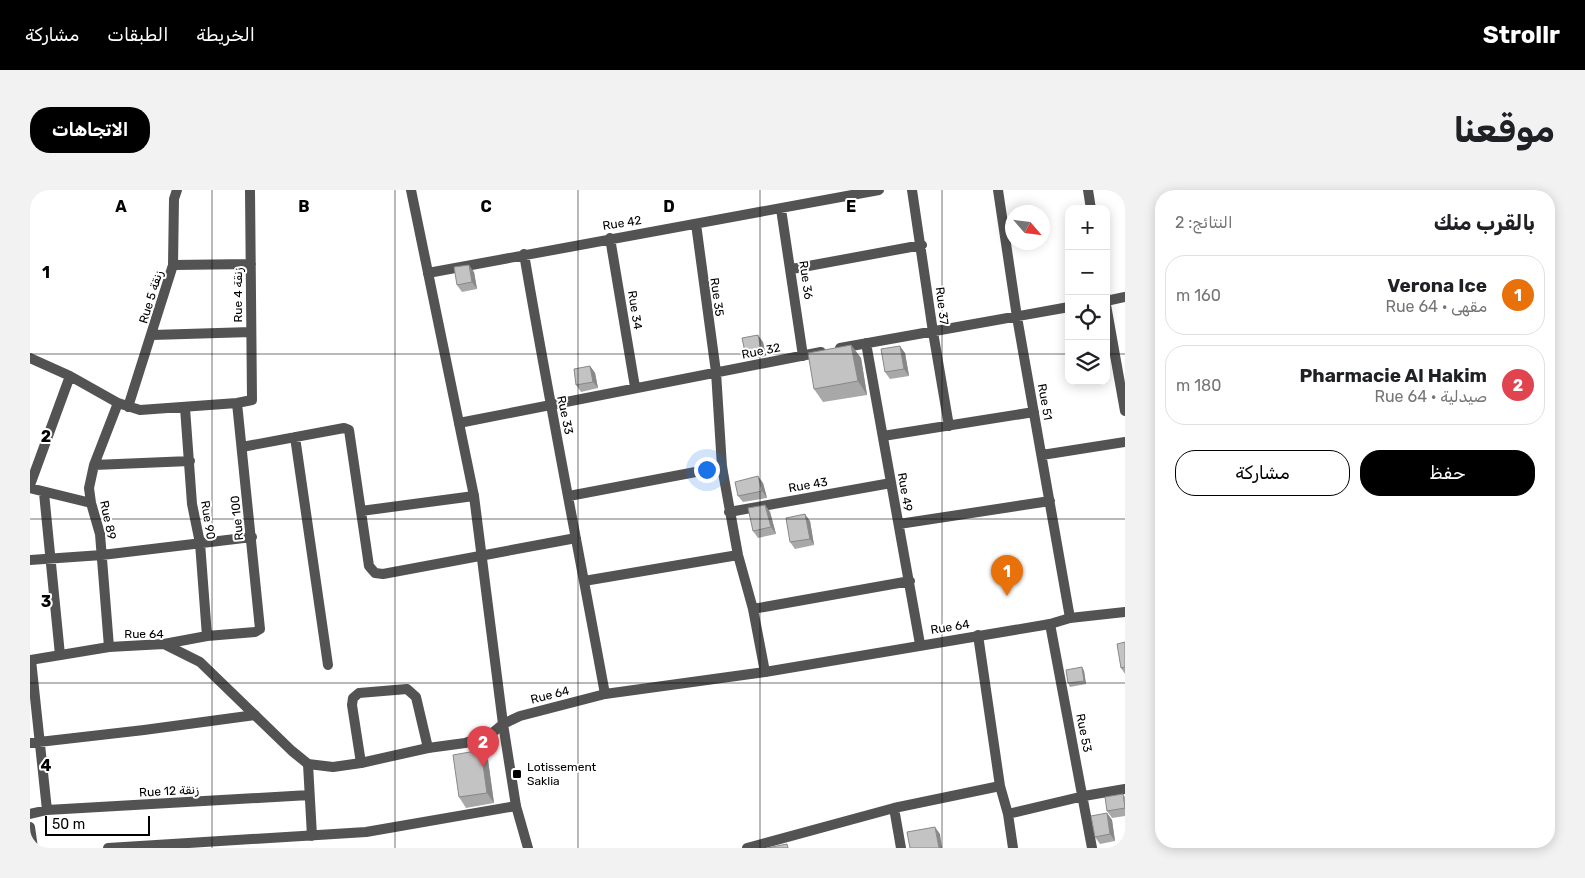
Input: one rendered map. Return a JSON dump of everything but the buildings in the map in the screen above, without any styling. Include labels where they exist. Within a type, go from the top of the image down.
[{"type":"street","name":"Rue 5 زنقة","points":[[123,405],[152,335],[173,265],[174,198],[177,190]]},
{"type":"street","name":"Rue 4 زنقة","points":[[237,403],[252,400],[250,190]]},
{"type":"street","points":[[411,190],[474,496],[503,724],[516,806],[528,848]]},
{"type":"street","name":"Rue 42","points":[[428,273],[879,190]]},
{"type":"street","name":"Rue 37","points":[[912,190],[922,246],[933,332],[950,426]]},
{"type":"street","name":"Rue 51","points":[[998,190],[1017,317],[1070,618]]},
{"type":"street","points":[[1088,190],[1090,205]]},
{"type":"street","name":"Rue 36","points":[[781,209],[792,268],[803,356]]},
{"type":"street","name":"Rue 35","points":[[696,224],[716,372],[722,468],[738,555],[765,672]]},
{"type":"street","name":"Rue 34","points":[[610,238],[635,387]]},
{"type":"street","points":[[792,268],[922,246]]},
{"type":"street","name":"Rue 33","points":[[524,254],[549,405],[569,496],[605,694]]},
{"type":"street","points":[[173,265],[251,264]]},
{"type":"street","points":[[1110,300],[1125,297]]},
{"type":"street","name":"Rue 32","points":[[459,423],[866,343],[1065,309]]},
{"type":"street","points":[[1110,327],[1125,411]]},
{"type":"street","points":[[152,335],[251,332]]},
{"type":"street","name":"Rue 49","points":[[866,343],[920,644]]},
{"type":"street","points":[[30,358],[70,376],[123,405],[140,410],[237,403]]},
{"type":"street","points":[[70,376],[30,487],[91,503]]},
{"type":"street","name":"Rue 100","points":[[207,636],[255,632],[260,629],[237,403]]},
{"type":"street","name":"Rue 89","points":[[109,647],[102,555],[96,515],[91,503],[90,488],[94,465],[123,405]]},
{"type":"street","name":"Rue 90","points":[[185,408],[192,504],[200,543],[207,636]]},
{"type":"street","points":[[883,436],[1034,412]]},
{"type":"street","points":[[242,447],[344,428],[349,430],[369,566],[375,574],[576,538]]},
{"type":"street","points":[[295,437],[328,665]]},
{"type":"street","points":[[1042,455],[1125,442]]},
{"type":"street","points":[[94,465],[190,461]]},
{"type":"street","points":[[569,496],[722,468]]},
{"type":"street","name":"Rue 43","points":[[729,512],[891,483]]},
{"type":"street","points":[[44,492],[52,558],[60,655]]},
{"type":"street","points":[[360,511],[474,496]]},
{"type":"street","points":[[898,524],[1050,501]]},
{"type":"street","points":[[30,560],[102,555],[252,537]]},
{"type":"street","points":[[584,581],[738,555]]},
{"type":"street","points":[[752,609],[910,581]]},
{"type":"street","name":"Rue 64","points":[[30,660],[109,647],[164,644],[200,662],[278,739],[308,764],[333,767],[361,763],[479,738],[491,734],[503,724],[537,710],[605,694],[765,672],[920,644],[1050,624],[1070,618],[1125,612]]},
{"type":"street","name":"Rue 53","points":[[1050,624],[1084,796],[1092,848]]},
{"type":"street","points":[[978,635],[1000,786],[1008,814],[1013,848]]},
{"type":"street","points":[[164,644],[207,636]]},
{"type":"street","points":[[30,660],[34,742],[47,810]]},
{"type":"street","points":[[361,763],[352,705],[353,698],[359,693],[407,689],[412,692],[416,697],[428,748]]},
{"type":"street","points":[[34,742],[255,715]]},
{"type":"street","points":[[308,764],[312,836]]},
{"type":"street","points":[[747,848],[894,808],[1000,786]]},
{"type":"street","points":[[1008,814],[1084,796],[1125,789]]},
{"type":"street","name":"Rue 12 زنقة","points":[[30,814],[47,810],[309,795]]},
{"type":"street","points":[[108,848],[287,843],[312,836],[366,832],[516,806]]},
{"type":"street","points":[[894,808],[901,848]]},
{"type":"street","points":[[30,827],[33,848]]},
{"type":"place","name":"Verona Ice","points":[[1007,596]]},
{"type":"place","name":"Pharmacie Al Hakim","points":[[483,767]]},
{"type":"place","name":"Lotissement Saklia","points":[[517,774]]}]
